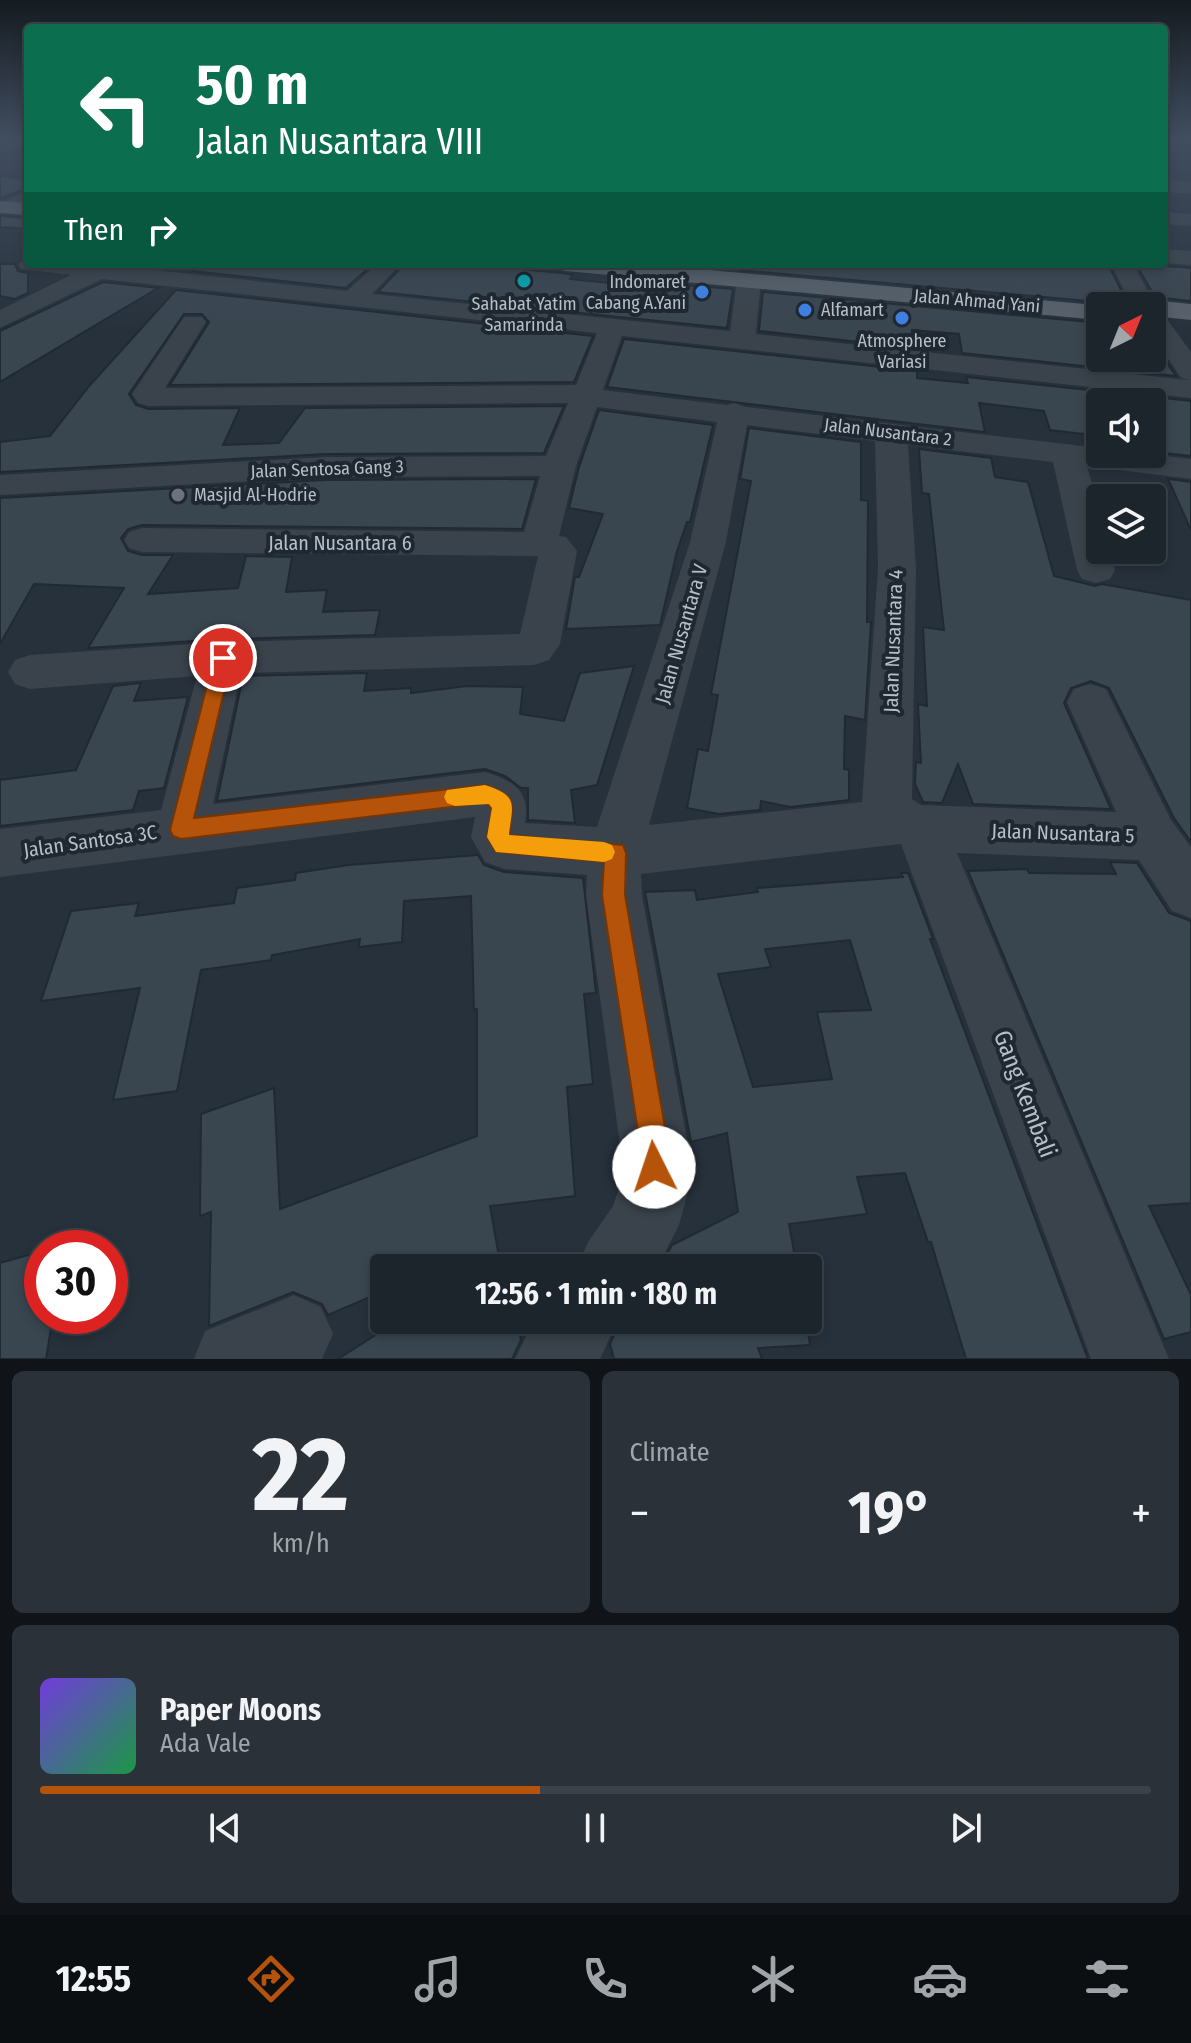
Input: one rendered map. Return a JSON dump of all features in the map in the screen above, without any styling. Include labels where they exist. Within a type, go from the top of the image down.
[{"type":"main road","points":[[2,209],[24,209]]},
{"type":"main road","points":[[2,209],[24,215]]},
{"type":"main road","name":"Jalan Ahmad Yani","points":[[612,268],[1086,311]]},
{"type":"main road","name":"Jalan Ahmad Yani","points":[[702,268],[1086,302]]},
{"type":"main road","points":[[1166,313],[1191,312]]},
{"type":"main road","points":[[1166,316],[1191,321]]},
{"type":"street","points":[[1168,218],[1191,220]]},
{"type":"street","points":[[1168,256],[1191,258]]},
{"type":"street","points":[[0,262],[24,264]]},
{"type":"street","points":[[80,268],[351,300],[1191,389]]},
{"type":"street","points":[[351,300],[386,268]]},
{"type":"street","points":[[1124,268],[1139,292]]},
{"type":"street","points":[[0,320],[12,305],[99,271]]},
{"type":"street","points":[[742,342],[749,280]]},
{"type":"street","name":"Jalan Nusantara 2","points":[[193,322],[147,394],[148,397],[585,395],[1191,469]]},
{"type":"street","points":[[30,672],[223,658],[534,649],[539,644],[558,551],[553,546],[539,544],[559,466],[612,328]]},
{"type":"street","points":[[1166,335],[1191,372]]},
{"type":"street","name":"Jalan Nusantara V","points":[[623,1254],[643,1225],[654,1188],[654,1145],[614,895],[615,853],[708,542],[734,412]]},
{"type":"street","name":"Jalan Nusantara 4","points":[[891,433],[897,568],[887,804],[891,813],[910,824]]},
{"type":"street","points":[[1068,455],[1096,570]]},
{"type":"street","name":"Jalan Sentosa Gang 3","points":[[2,488],[182,514],[325,467],[559,466]]},
{"type":"street","name":"Jalan Nusantara 6","points":[[182,514],[539,544]]},
{"type":"street","points":[[181,830],[223,658]]},
{"type":"street","name":"Jalan Nusantara 5","points":[[615,853],[910,824],[1153,837],[1090,702]]},
{"type":"street","name":"Jalan Santosa 3C","points":[[0,853],[485,794],[496,797],[503,806],[497,837],[504,845],[615,853]]},
{"type":"street","name":"Gang Kembali","points":[[910,824],[1130,1359]]},
{"type":"street","points":[[1153,837],[1191,892]]},
{"type":"street","points":[[554,1359],[571,1334]]},
{"type":"building","points":[[0,216],[24,218],[24,229],[0,227]]},
{"type":"building","points":[[0,264],[15,264],[18,271],[28,273],[28,293],[15,299],[0,296]]},
{"type":"building","points":[[196,268],[368,268],[346,288],[193,271]]},
{"type":"building","points":[[400,268],[508,268],[573,275],[570,279],[657,288],[658,283],[733,289],[727,328],[378,292]]},
{"type":"building","points":[[1110,268],[1122,292],[1086,292],[1086,301],[740,270]]},
{"type":"building","points":[[1138,268],[1191,268],[1191,301],[1166,298],[1166,292],[1152,292]]},
{"type":"building","points":[[103,282],[158,288],[0,382],[0,331]]},
{"type":"building","points":[[176,290],[593,336],[574,382],[170,385],[209,322],[202,314],[184,314],[129,394],[136,405],[148,409],[240,408],[223,445],[279,443],[305,408],[564,406],[544,453],[325,454],[0,472],[0,442],[50,436],[90,385]]},
{"type":"building","points":[[763,292],[1086,322],[1086,366],[962,353],[959,334],[912,330],[914,348],[759,331]]},
{"type":"building","points":[[624,339],[917,371],[917,378],[968,383],[966,377],[1086,390],[1086,434],[1050,430],[1044,411],[979,403],[985,432],[607,387]]},
{"type":"building","points":[[1167,363],[1176,376],[1139,372],[1166,372]]},
{"type":"building","points":[[1166,398],[1191,401],[1191,456],[1166,453]]},
{"type":"building","points":[[599,410],[713,425],[690,522],[687,522],[677,551],[660,625],[566,629],[575,577],[579,577],[603,514],[569,508],[579,467]]},
{"type":"building","points":[[749,428],[861,442],[861,500],[868,501],[867,622],[871,622],[865,720],[845,716],[844,769],[849,770],[849,800],[790,807],[761,801],[760,810],[719,814],[687,808],[698,749],[708,751],[718,695],[711,694],[751,481],[740,479]]},
{"type":"building","points":[[919,449],[991,458],[995,477],[1028,482],[1054,576],[1095,586],[1102,584],[1191,600],[1191,842],[1174,818],[1109,688],[1091,681],[1071,688],[1064,703],[1111,809],[973,804],[958,764],[942,803],[923,802],[915,784],[916,762],[921,763],[918,704],[927,706],[923,627],[944,630],[929,494],[922,493]]},
{"type":"building","points":[[536,479],[522,529],[142,525],[128,529],[121,538],[128,551],[142,555],[173,555],[148,594],[238,588],[246,556],[292,557],[286,592],[327,590],[323,612],[380,610],[375,635],[223,639],[88,648],[124,588],[34,584],[0,644],[0,498],[325,480]]},
{"type":"building","points":[[1168,479],[1191,482],[1191,530]]},
{"type":"building","points":[[634,666],[597,785],[571,790],[575,823],[528,820],[528,788],[521,788],[505,776],[485,769],[217,801],[243,676],[367,673],[364,691],[411,688],[411,693],[467,686],[523,687],[520,714],[564,721],[580,673]]},
{"type":"building","points":[[141,683],[134,701],[188,697],[164,788],[139,791],[133,810],[0,826],[0,780],[76,770],[113,686]]},
{"type":"building","points":[[478,855],[484,865],[504,872],[583,878],[596,993],[584,994],[593,1084],[567,1087],[575,1196],[490,1206],[499,1254],[370,1254],[370,1297],[328,1315],[322,1304],[293,1292],[209,1326],[211,1212],[200,1216],[201,1114],[274,1088],[280,1209],[477,1136],[477,1009],[474,1010],[471,896],[404,901],[402,942],[359,947],[360,939],[272,955],[271,960],[201,970],[177,1091],[113,1100],[140,988],[41,1001],[71,911],[139,903],[135,916],[234,903],[237,888],[295,880],[296,873],[348,865]]},
{"type":"building","points":[[1110,862],[1137,863],[1169,913],[1191,921],[1191,1203],[1149,1206],[1191,1295],[1191,1332],[1164,1339],[968,871],[1027,869],[1029,873],[1116,874]]},
{"type":"building","points":[[901,873],[908,873],[1088,1359],[966,1359],[931,1242],[928,1242],[905,1173],[857,1177],[867,1214],[789,1224],[794,1254],[667,1254],[672,1245],[738,1212],[727,1133],[691,1142],[645,892],[695,890],[697,900],[758,892],[757,888],[903,877]],"holes":[[[850,940],[871,1010],[817,1012],[832,1079],[753,1087],[718,974],[771,967],[765,949]]]},
{"type":"building","points":[[24,1256],[24,1334],[50,1334],[46,1359],[0,1359],[0,1263]]},
{"type":"building","points":[[377,1334],[520,1334],[521,1340],[512,1359],[338,1359]]},
{"type":"building","points":[[615,1334],[808,1334],[810,1345],[758,1348],[762,1359],[614,1359],[610,1344]]},
{"type":"slow traffic","points":[[455,797],[485,794],[496,797],[503,806],[497,837],[504,845],[604,852]]},
{"type":"place","name":"Sahabat Yatim Samarinda","points":[[524,281]]},
{"type":"place","name":"Indomaret Cabang A.Yani","points":[[702,292]]},
{"type":"place","name":"Alfamart","points":[[805,310]]},
{"type":"place","name":"Atmosphere Variasi","points":[[902,318]]},
{"type":"place","name":"Masjid Al-Hodrie","points":[[178,495]]},
{"type":"route","points":[[223,658],[181,830],[485,794],[496,797],[503,806],[497,837],[504,845],[615,853],[614,895],[654,1145],[654,1167]]}]
